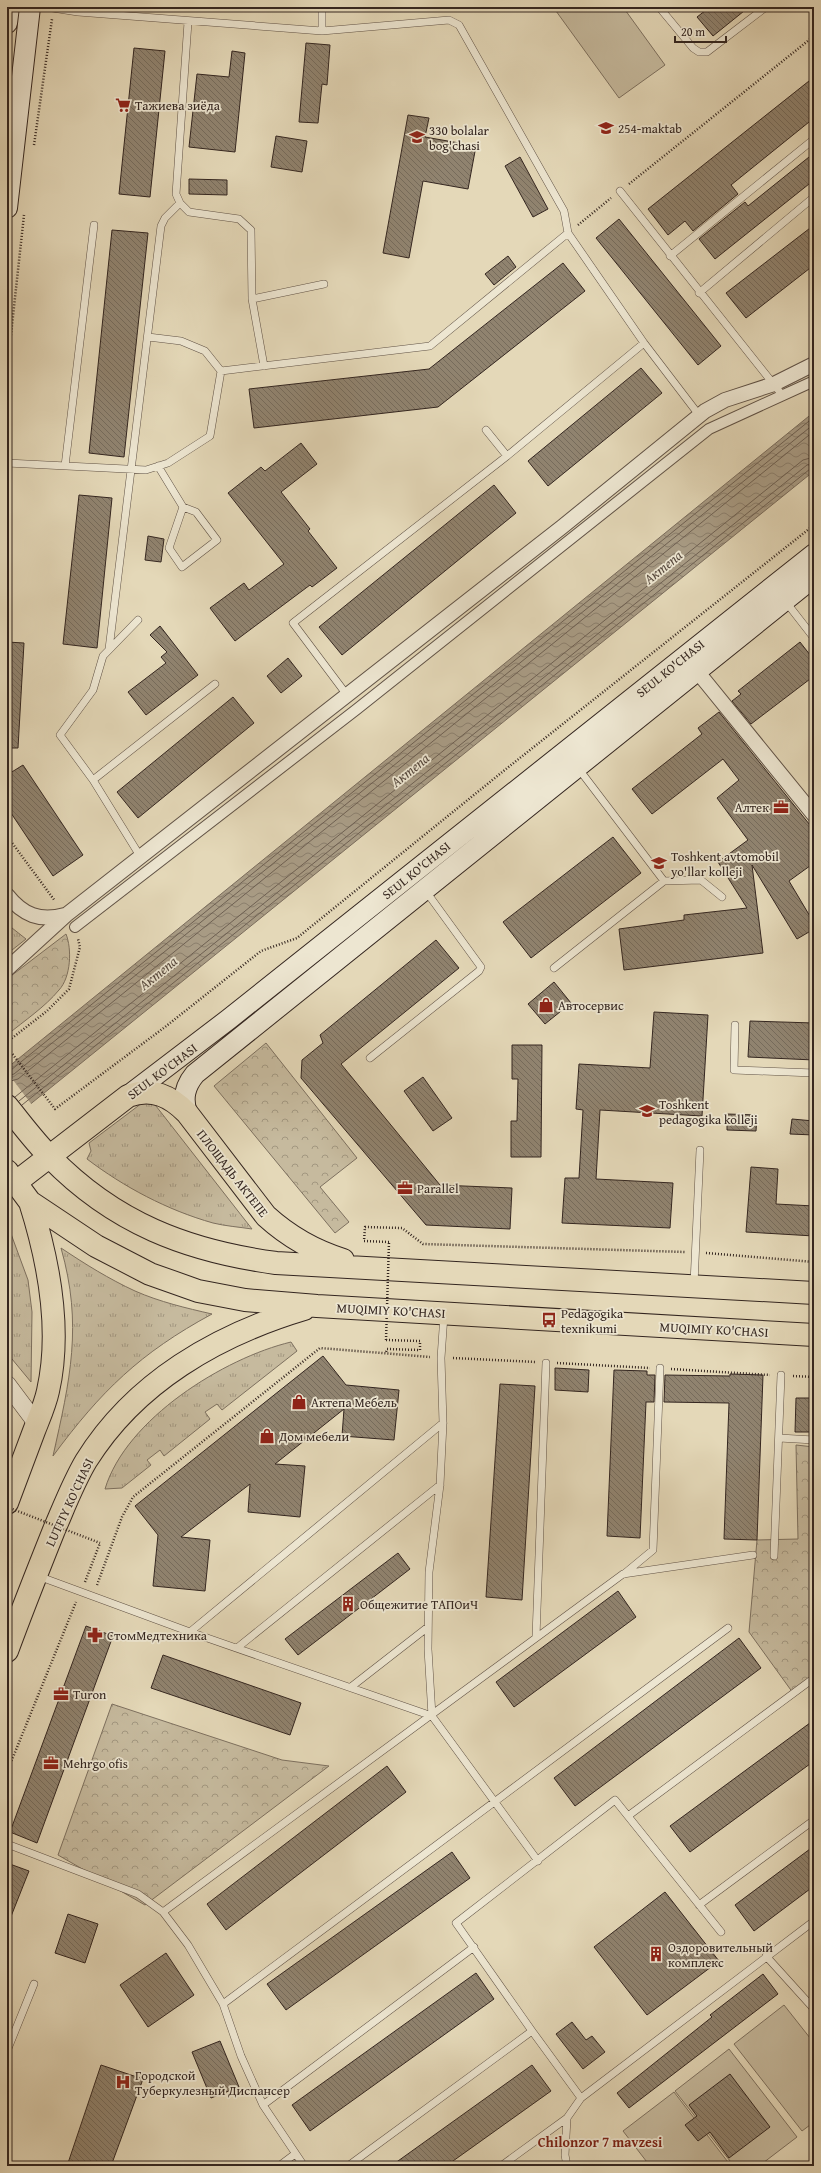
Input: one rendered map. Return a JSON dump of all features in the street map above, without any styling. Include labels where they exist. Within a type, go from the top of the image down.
[{"type":"main road","points":[[7,23],[9,7]]},
{"type":"main road","points":[[7,208],[30,7]]},
{"type":"main road","name":"SEUL KO'CHASI","points":[[691,664],[814,554]]},
{"type":"main road","name":"SEUL KO'CHASI","points":[[10,1181],[49,1157],[691,664],[785,601],[814,577]]},
{"type":"main road","points":[[187,1113],[184,1102],[185,1091],[195,1074],[577,767],[691,664]]},
{"type":"main road","name":"ПЛОЩАДЬ АКТЕПЕ","points":[[128,1096],[140,1092],[156,1092],[167,1096],[187,1113],[266,1216],[276,1226],[313,1248],[369,1268]]},
{"type":"main road","points":[[7,1106],[49,1157],[88,1192],[120,1214],[140,1224],[184,1243],[205,1250],[251,1259],[369,1268],[814,1292]]},
{"type":"main road","name":"MUQIMIY KO'CHASI","points":[[10,1181],[30,1202],[96,1246],[150,1274],[198,1291],[245,1300],[317,1306],[814,1335]]},
{"type":"main road","points":[[7,1503],[48,1392],[53,1363],[53,1320],[41,1240],[30,1202]]},
{"type":"main road","name":"LUTFIY KO'CHASI","points":[[7,1651],[69,1495],[86,1462],[109,1430],[135,1400],[168,1375],[219,1341],[270,1319],[317,1306]]},
{"type":"street","points":[[7,969],[66,915],[562,527],[699,415],[718,403],[774,384],[814,364]]},
{"type":"street","points":[[75,927],[357,709],[709,429],[814,381]]},
{"type":"street","points":[[691,664],[814,816]]},
{"type":"street","points":[[7,895],[23,912],[36,917],[50,918],[66,915]]},
{"type":"street","points":[[7,1384],[37,1424]]},
{"type":"lane","points":[[46,7],[78,12],[188,22],[322,31],[449,20],[459,25],[564,210],[568,233],[644,343],[699,415]]},
{"type":"lane","points":[[322,7],[322,31]]},
{"type":"lane","points":[[659,7],[693,48],[699,52],[707,52],[766,7]]},
{"type":"lane","points":[[188,22],[175,185],[180,203],[193,214],[238,219],[251,230],[252,299],[264,366]]},
{"type":"lane","points":[[670,256],[814,139]]},
{"type":"lane","points":[[620,191],[699,293],[783,396]]},
{"type":"lane","points":[[699,293],[814,197]]},
{"type":"lane","points":[[109,649],[133,470],[161,226],[165,218],[180,203]]},
{"type":"lane","points":[[64,466],[94,225]]},
{"type":"lane","points":[[221,370],[430,346],[568,233]]},
{"type":"lane","points":[[252,299],[324,284]]},
{"type":"lane","points":[[7,463],[146,470],[184,454],[210,436],[221,370],[205,351],[181,341],[148,337]]},
{"type":"lane","points":[[347,695],[293,623],[507,456],[644,343]]},
{"type":"lane","points":[[486,430],[507,456]]},
{"type":"lane","points":[[158,466],[183,507],[196,512],[217,540],[182,567],[169,548],[183,507]]},
{"type":"lane","points":[[785,601],[814,638]]},
{"type":"lane","points":[[138,620],[103,656],[93,690],[60,735],[93,780],[140,856]]},
{"type":"lane","points":[[93,780],[215,684]]},
{"type":"lane","points":[[577,767],[664,881]]},
{"type":"lane","points":[[554,968],[664,881],[701,880],[722,897]]},
{"type":"lane","points":[[370,1058],[479,971],[481,967],[424,890]]},
{"type":"lane","points":[[735,1025],[734,1070],[814,1073]]},
{"type":"lane","points":[[694,1286],[700,1150]]},
{"type":"lane","points":[[444,1313],[441,1358],[443,1423],[440,1485],[429,1572],[428,1627],[432,1716],[538,1861]]},
{"type":"lane","points":[[536,1637],[546,1363]]},
{"type":"lane","points":[[163,1912],[432,1716],[653,1550],[660,1368]]},
{"type":"lane","points":[[774,1556],[781,1375]]},
{"type":"lane","points":[[190,1632],[443,1423]]},
{"type":"lane","points":[[779,1438],[814,1440]]},
{"type":"lane","points":[[237,1648],[440,1485]]},
{"type":"lane","points":[[623,1574],[753,1555]]},
{"type":"lane","points":[[36,1576],[190,1632],[432,1716]]},
{"type":"lane","points":[[351,1687],[428,1627]]},
{"type":"lane","points":[[223,2004],[728,1628]]},
{"type":"lane","points":[[628,1816],[814,1678]]},
{"type":"lane","points":[[581,2098],[456,1923],[615,1800],[721,1932]]},
{"type":"lane","points":[[699,1905],[814,1820]]},
{"type":"lane","points":[[7,1844],[138,1894],[163,1912],[188,1945],[223,2004],[241,2056],[263,2105],[304,2166]]},
{"type":"lane","points":[[501,2166],[567,2118],[581,2098],[814,1921]]},
{"type":"lane","points":[[263,2105],[474,1948]]},
{"type":"lane","points":[[766,1956],[814,2009]]},
{"type":"lane","points":[[7,2051],[34,1984]]},
{"type":"lane","points":[[348,2166],[532,2031]]},
{"type":"lane","points":[[567,2118],[565,2154],[567,2166]]},
{"type":"lane","points":[[279,2166],[295,2154]]},
{"type":"path","points":[[568,233],[814,36]]},
{"type":"path","points":[[7,1046],[56,1109],[165,1027],[261,951],[297,938],[506,769],[814,525]]},
{"type":"path","points":[[7,836],[66,915]]},
{"type":"path","points":[[7,1042],[47,1011],[69,989],[80,947],[75,927]]},
{"type":"path","points":[[386,1352],[387,1349],[420,1350],[420,1341],[386,1340],[390,1242],[364,1241],[365,1226],[402,1228],[423,1244],[695,1253],[814,1262]]},
{"type":"path","points":[[7,1507],[100,1543],[85,1584],[96,1588],[122,1517],[132,1498],[320,1348],[386,1352],[441,1358],[814,1377]]},
{"type":"path","points":[[7,1772],[80,1592]]},
{"type":"green space","points":[[562,7],[623,7],[665,65],[619,98],[556,11]]},
{"type":"green space","points":[[7,924],[26,939],[7,954]]},
{"type":"green space","points":[[66,934],[70,955],[68,971],[63,984],[59,990],[34,1014],[7,1035],[7,979]]},
{"type":"green space","points":[[266,1043],[357,1158],[320,1187],[349,1222],[335,1233],[214,1086]]},
{"type":"green space","points":[[142,1103],[152,1103],[156,1106],[252,1229],[213,1223],[179,1211],[147,1197],[131,1188],[87,1159],[91,1151],[89,1143]]},
{"type":"green space","points":[[7,1223],[28,1280],[32,1312],[31,1382],[7,1353]]},
{"type":"green space","points":[[61,1248],[97,1271],[144,1295],[163,1302],[212,1314],[164,1344],[124,1375],[88,1412],[53,1456],[69,1377],[73,1328],[68,1276]]},
{"type":"green space","points":[[291,1342],[297,1351],[222,1410],[217,1404],[205,1412],[210,1419],[164,1456],[160,1450],[147,1460],[151,1465],[122,1488],[105,1489],[116,1463],[134,1439],[155,1416],[181,1395],[208,1377],[237,1362],[265,1350]]},
{"type":"green space","points":[[796,1445],[814,1447],[814,1680],[793,1693],[749,1632],[757,1540],[798,1539]]},
{"type":"green space","points":[[112,1704],[282,1760],[329,1766],[145,1905],[58,1855]]},
{"type":"green space","points":[[784,2005],[814,2043],[814,2122],[802,2131],[734,2044]]},
{"type":"green space","points":[[729,2049],[797,2137],[759,2166],[734,2166],[675,2091]]},
{"type":"green space","points":[[674,2092],[731,2166],[650,2166],[623,2131]]},
{"type":"water","name":"Актепа","points":[[814,412],[814,471],[7,1123],[7,1068]]},
{"type":"pier","points":[[7,1072],[32,1105],[7,1125]]},
{"type":"building","points":[[710,7],[749,7],[713,36],[697,17]]},
{"type":"building","points":[[306,43],[330,45],[327,85],[322,84],[318,123],[299,122]]},
{"type":"building","points":[[134,48],[165,51],[150,197],[119,194]]},
{"type":"building","points":[[232,51],[245,53],[235,152],[189,147],[197,74],[229,77]]},
{"type":"building","points":[[814,77],[814,118],[731,185],[738,194],[693,231],[685,221],[668,235],[648,209]]},
{"type":"building","points":[[408,115],[429,118],[425,137],[476,146],[468,189],[423,181],[409,258],[383,253]]},
{"type":"building","points":[[276,136],[307,141],[302,172],[271,167]]},
{"type":"building","points":[[814,153],[814,180],[715,259],[699,239],[745,202],[748,206]]},
{"type":"building","points":[[520,157],[548,209],[533,217],[505,166]]},
{"type":"building","points":[[189,179],[227,180],[227,195],[189,194]]},
{"type":"building","points":[[619,219],[721,346],[698,365],[596,238]]},
{"type":"building","points":[[814,225],[814,265],[746,318],[726,293]]},
{"type":"building","points":[[112,230],[148,233],[124,457],[89,453]]},
{"type":"building","points":[[508,256],[516,267],[494,285],[485,274]]},
{"type":"building","points":[[563,263],[585,291],[438,407],[254,428],[249,389],[429,369]]},
{"type":"building","points":[[641,368],[662,393],[548,486],[528,461]]},
{"type":"building","points":[[301,443],[317,464],[281,492],[310,529],[308,531],[337,568],[312,587],[310,585],[235,641],[210,608],[244,583],[249,590],[284,564],[228,493],[261,467],[265,471]]},
{"type":"building","points":[[494,485],[516,513],[342,655],[319,627]]},
{"type":"building","points":[[79,495],[112,498],[97,648],[63,644]]},
{"type":"building","points":[[148,536],[164,539],[161,562],[145,560]]},
{"type":"building","points":[[160,626],[198,675],[146,715],[128,692],[166,663],[161,657],[167,652],[150,635]]},
{"type":"building","points":[[7,642],[24,643],[18,748],[7,748]]},
{"type":"building","points":[[800,642],[814,660],[814,676],[751,724],[732,701],[741,694],[738,691]]},
{"type":"building","points":[[288,658],[302,676],[281,693],[267,676]]},
{"type":"building","points":[[233,697],[254,723],[138,818],[117,792]]},
{"type":"building","points":[[719,712],[814,830],[814,863],[789,881],[814,923],[814,929],[797,939],[752,865],[763,953],[624,970],[619,929],[684,920],[684,915],[747,908],[718,862],[748,840],[717,798],[739,780],[723,759],[652,814],[632,789],[702,734],[698,728]]},
{"type":"building","points":[[23,765],[83,855],[53,876],[7,807],[7,775]]},
{"type":"building","points":[[613,837],[641,873],[531,958],[503,922]]},
{"type":"building","points":[[436,940],[459,968],[341,1064],[440,1185],[512,1188],[510,1229],[426,1225],[301,1078],[302,1060],[323,1043],[320,1035]]},
{"type":"building","points":[[554,982],[571,1003],[545,1024],[528,1004]]},
{"type":"building","points":[[654,1012],[708,1015],[702,1116],[600,1110],[596,1179],[673,1183],[670,1228],[562,1223],[565,1178],[579,1178],[583,1110],[576,1109],[579,1064],[650,1068]]},
{"type":"building","points":[[750,1021],[814,1023],[814,1060],[748,1057]]},
{"type":"building","points":[[512,1045],[542,1045],[541,1157],[511,1157],[511,1121],[517,1121],[518,1079],[512,1079]]},
{"type":"building","points":[[423,1077],[452,1118],[433,1131],[404,1091]]},
{"type":"building","points":[[727,1114],[757,1115],[756,1131],[727,1130]]},
{"type":"building","points":[[792,1119],[814,1121],[814,1135],[790,1134]]},
{"type":"building","points":[[751,1167],[778,1169],[776,1204],[814,1206],[814,1236],[746,1232]]},
{"type":"building","name":"Дом мебели","points":[[323,1356],[346,1385],[399,1390],[394,1440],[342,1436],[344,1409],[275,1464],[305,1466],[300,1517],[248,1512],[250,1484],[181,1537],[210,1540],[205,1591],[153,1586],[158,1535],[135,1506]]},
{"type":"building","points":[[555,1368],[589,1370],[588,1392],[555,1390]]},
{"type":"building","points":[[614,1370],[647,1371],[647,1375],[655,1375],[654,1402],[646,1402],[640,1538],[607,1536]]},
{"type":"building","points":[[730,1374],[763,1375],[757,1540],[724,1539],[729,1403],[664,1402],[665,1375],[730,1376]]},
{"type":"building","points":[[500,1384],[535,1386],[522,1600],[486,1597]]},
{"type":"building","points":[[796,1398],[814,1398],[814,1432],[795,1432]]},
{"type":"building","name":"Общежитие ТАПОиЧ","points":[[398,1553],[410,1569],[298,1655],[285,1639]]},
{"type":"building","points":[[618,1591],[636,1617],[514,1707],[496,1682]]},
{"type":"building","name":"Mehrgo ofis","points":[[86,1626],[113,1636],[37,1843],[10,1832]]},
{"type":"building","points":[[739,1638],[761,1668],[575,1806],[554,1778]]},
{"type":"building","points":[[163,1655],[301,1703],[290,1735],[151,1688]]},
{"type":"building","points":[[814,1720],[814,1761],[690,1852],[670,1826]]},
{"type":"building","points":[[387,1766],[406,1792],[226,1930],[207,1904]]},
{"type":"building","points":[[814,1846],[814,1886],[754,1931],[735,1905]]},
{"type":"building","points":[[452,1852],[470,1878],[286,2010],[267,1984]]},
{"type":"building","points":[[7,1863],[29,1871],[8,1924],[7,1924]]},
{"type":"building","name":"Оздоровительный комплекс","points":[[665,1892],[719,1961],[647,2015],[594,1947]]},
{"type":"building","points":[[68,1914],[98,1924],[85,1963],[55,1953]]},
{"type":"building","points":[[166,1953],[194,1995],[148,2027],[120,1985]]},
{"type":"building","points":[[476,1973],[494,1999],[310,2131],[292,2105]]},
{"type":"building","points":[[763,1974],[778,1994],[629,2108],[617,2093],[712,2017],[710,2015]]},
{"type":"building","points":[[572,2022],[586,2040],[592,2036],[605,2052],[583,2069],[556,2034]]},
{"type":"building","points":[[220,2041],[239,2087],[211,2098],[192,2052]]},
{"type":"building","points":[[101,2065],[143,2079],[111,2166],[67,2166]]},
{"type":"building","points":[[532,2065],[551,2091],[446,2166],[391,2166]]},
{"type":"building","points":[[730,2074],[770,2127],[729,2158],[710,2132],[698,2141],[685,2125],[697,2116],[689,2105]]},
{"type":"place","name":"Тажиева зиёда","points":[[123,105]]},
{"type":"place","name":"254-maktab","points":[[606,128]]},
{"type":"place","name":"330 bolalar bog'chasi","points":[[417,137]]},
{"type":"place","name":"Алтек","points":[[781,807]]},
{"type":"place","name":"Toshkent avtomobil yo'llar kolleji","points":[[659,863]]},
{"type":"place","name":"Автосервис","points":[[546,1005]]},
{"type":"place","name":"Toshkent pedagogika kolleji","points":[[647,1111]]},
{"type":"place","name":"Parallel","points":[[405,1188]]},
{"type":"place","name":"Pedagogika texnikumi","points":[[549,1320]]},
{"type":"place","name":"Актепа Мебель","points":[[299,1402]]},
{"type":"place","name":"Дом мебели","points":[[267,1436]]},
{"type":"place","name":"Общежитие ТАПОиЧ","points":[[348,1604]]},
{"type":"place","name":"СтомМедтехника","points":[[95,1635]]},
{"type":"place","name":"Turon","points":[[61,1694]]},
{"type":"place","name":"Mehrgo ofis","points":[[51,1763]]},
{"type":"place","name":"Оздоровительный комплекс","points":[[656,1954]]},
{"type":"place","name":"Городской Туберкулезный Диспансер","points":[[123,2082]]},
{"type":"district","name":"Chilonzor 7 mavzesi","points":[[600,2142]]}]
